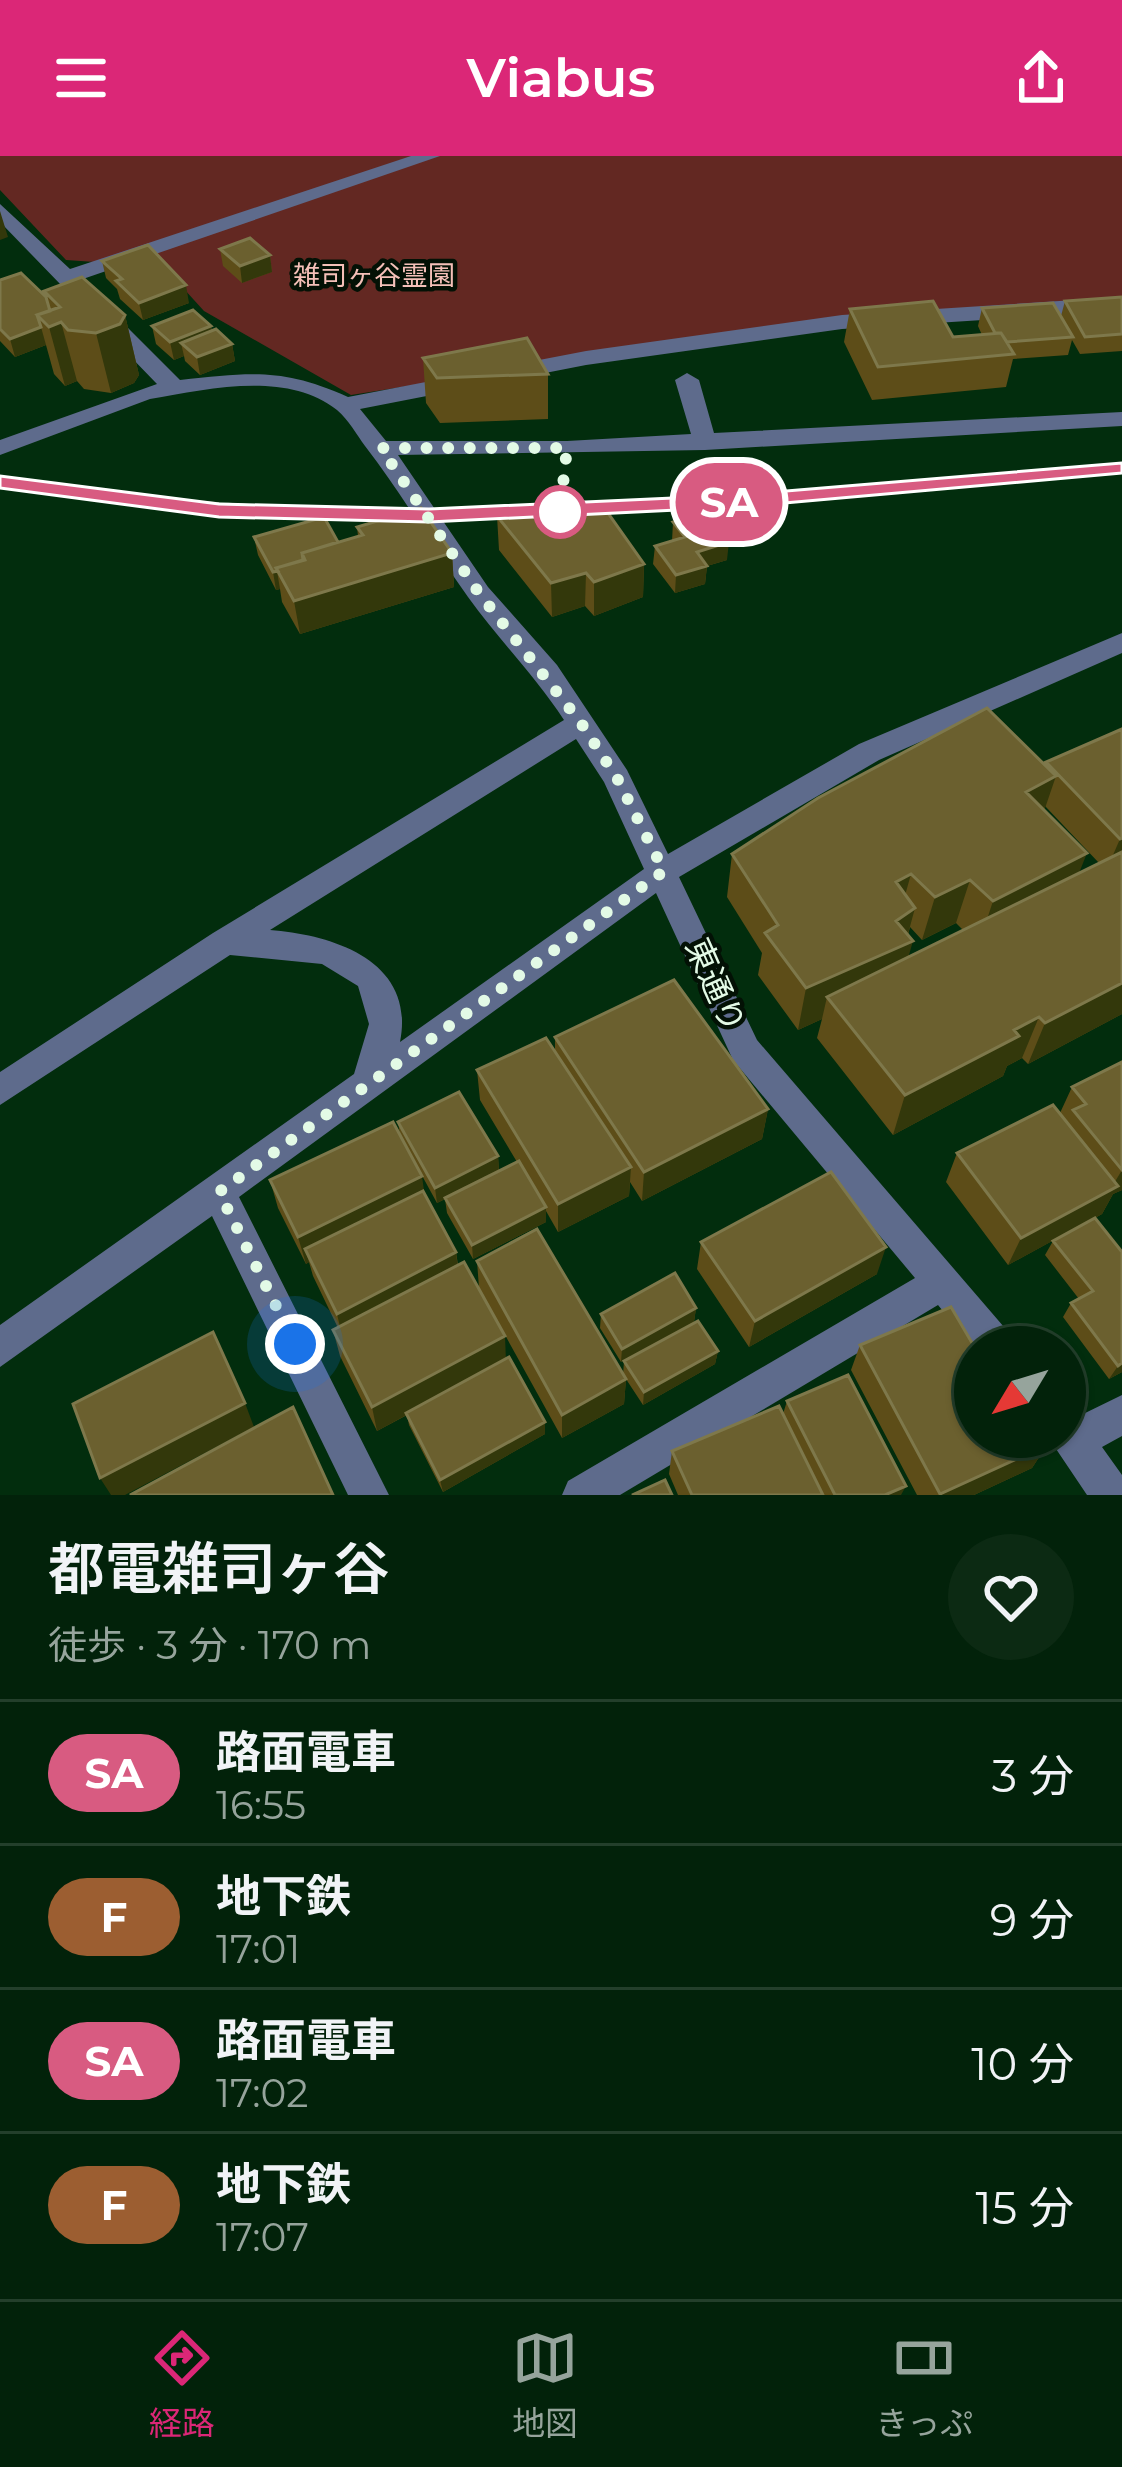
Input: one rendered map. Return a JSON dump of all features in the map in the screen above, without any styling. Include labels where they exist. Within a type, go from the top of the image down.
[{"type":"street","points":[[68,277],[430,156]]},
{"type":"street","points":[[0,210],[174,388]]},
{"type":"street","points":[[0,448],[145,393],[174,388],[264,378],[305,387],[345,405],[586,358],[842,322],[1122,304]]},
{"type":"street","points":[[687,380],[705,443]]},
{"type":"street","name":"東通り","points":[[345,405],[381,448],[479,593],[581,723],[617,778],[745,1051],[980,1326]]},
{"type":"street","points":[[381,448],[705,443],[1122,419]]},
{"type":"street","points":[[0,1348],[664,871],[869,752],[1122,642]]},
{"type":"street","points":[[0,1090],[224,942],[581,723]]},
{"type":"street","points":[[224,942],[286,941],[316,947],[350,961],[375,987],[387,1020],[365,1090]]},
{"type":"street","points":[[219,1192],[369,1495]]},
{"type":"street","points":[[582,1495],[943,1282]]},
{"type":"street","points":[[1086,1428],[1122,1414]]},
{"type":"street","points":[[1085,1458],[1112,1495]]},
{"type":"green space","name":"雑司ヶ谷霊園","points":[[0,156],[1122,156],[1122,296],[789,326],[351,395],[204,311],[144,245],[95,262],[66,260],[0,190]]},
{"type":"building","points":[[250,238],[270,255],[240,266],[220,249]]},
{"type":"building","points":[[148,245],[186,285],[139,303],[102,261]]},
{"type":"building","points":[[21,273],[46,297],[50,311],[37,315],[41,327],[10,339],[0,329],[0,280]]},
{"type":"building","points":[[82,277],[125,315],[120,324],[96,333],[68,330],[61,322],[49,327],[37,315],[60,307],[44,291]]},
{"type":"building","points":[[1122,297],[1122,334],[1085,337],[1065,301]]},
{"type":"building","points":[[933,301],[953,337],[1001,333],[1014,354],[878,367],[850,309]]},
{"type":"building","points":[[1053,303],[1073,337],[1007,342],[995,333],[982,308]]},
{"type":"building","points":[[193,310],[211,326],[170,342],[152,326]]},
{"type":"building","points":[[216,329],[232,344],[197,357],[181,343]]},
{"type":"building","points":[[527,338],[548,374],[437,378],[423,358]]},
{"type":"building","points":[[603,506],[644,564],[594,582],[586,573],[551,583],[497,516],[525,507]]},
{"type":"building","points":[[421,508],[452,553],[294,601],[276,568],[305,560],[302,553],[363,535],[357,527]]},
{"type":"building","points":[[706,512],[729,542],[697,552],[707,566],[676,575],[655,546],[685,537],[673,522]]},
{"type":"building","points":[[324,517],[338,542],[302,553],[303,560],[273,572],[254,537]]},
{"type":"building","points":[[987,708],[1056,776],[1026,792],[1087,853],[993,901],[970,880],[935,897],[911,874],[896,882],[915,908],[896,921],[913,941],[806,988],[765,933],[778,925],[732,854],[818,798]]},
{"type":"building","points":[[1122,729],[1122,838],[1120,839],[1046,762]]},
{"type":"building","points":[[1122,852],[1122,983],[1045,1023],[1039,1017],[1014,1030],[1019,1036],[905,1095],[827,997]]},
{"type":"building","points":[[674,980],[768,1109],[644,1172],[555,1037]]},
{"type":"building","points":[[546,1038],[631,1167],[558,1204],[477,1070]]},
{"type":"building","points":[[1122,1062],[1122,1170],[1073,1110],[1086,1104],[1072,1087]]},
{"type":"building","points":[[459,1092],[498,1156],[435,1188],[398,1122]]},
{"type":"building","points":[[1053,1105],[1118,1186],[1021,1238],[957,1153]]},
{"type":"building","points":[[393,1122],[422,1176],[298,1237],[270,1180]]},
{"type":"building","points":[[519,1161],[546,1207],[472,1245],[445,1198]]},
{"type":"building","points":[[831,1172],[886,1247],[755,1321],[701,1242]]},
{"type":"building","points":[[423,1191],[456,1252],[337,1314],[305,1249]]},
{"type":"building","points":[[1095,1218],[1122,1252],[1122,1363],[1118,1366],[1071,1303],[1093,1291],[1053,1241]]},
{"type":"building","points":[[537,1229],[626,1379],[562,1415],[477,1261]]},
{"type":"building","points":[[464,1262],[505,1336],[372,1407],[333,1330]]},
{"type":"building","points":[[675,1273],[696,1308],[622,1349],[601,1314]]},
{"type":"building","points":[[951,1307],[962,1326],[954,1326],[954,1458],[1019,1458],[940,1494],[860,1345]]},
{"type":"building","points":[[698,1321],[718,1351],[644,1392],[624,1361]]},
{"type":"building","points":[[213,1332],[245,1403],[100,1478],[73,1404]]},
{"type":"building","points":[[509,1357],[545,1422],[440,1480],[406,1413]]},
{"type":"building","points":[[848,1375],[906,1486],[885,1495],[835,1495],[787,1401]]},
{"type":"building","points":[[779,1406],[823,1495],[692,1495],[672,1451]]},
{"type":"building","points":[[293,1407],[333,1495],[130,1495]]},
{"type":"building","points":[[665,1480],[672,1495],[632,1495]]},
{"type":"tram line","points":[[0,482],[280,507],[561,510],[842,496],[1122,469]]},
{"type":"tram line","name":"SA","points":[[0,482],[219,510],[429,516],[739,501],[1122,469]]},
{"type":"route","points":[[295,1344],[219,1192],[664,871],[617,778],[547,672],[479,593],[381,448],[567,448],[560,512]]}]
